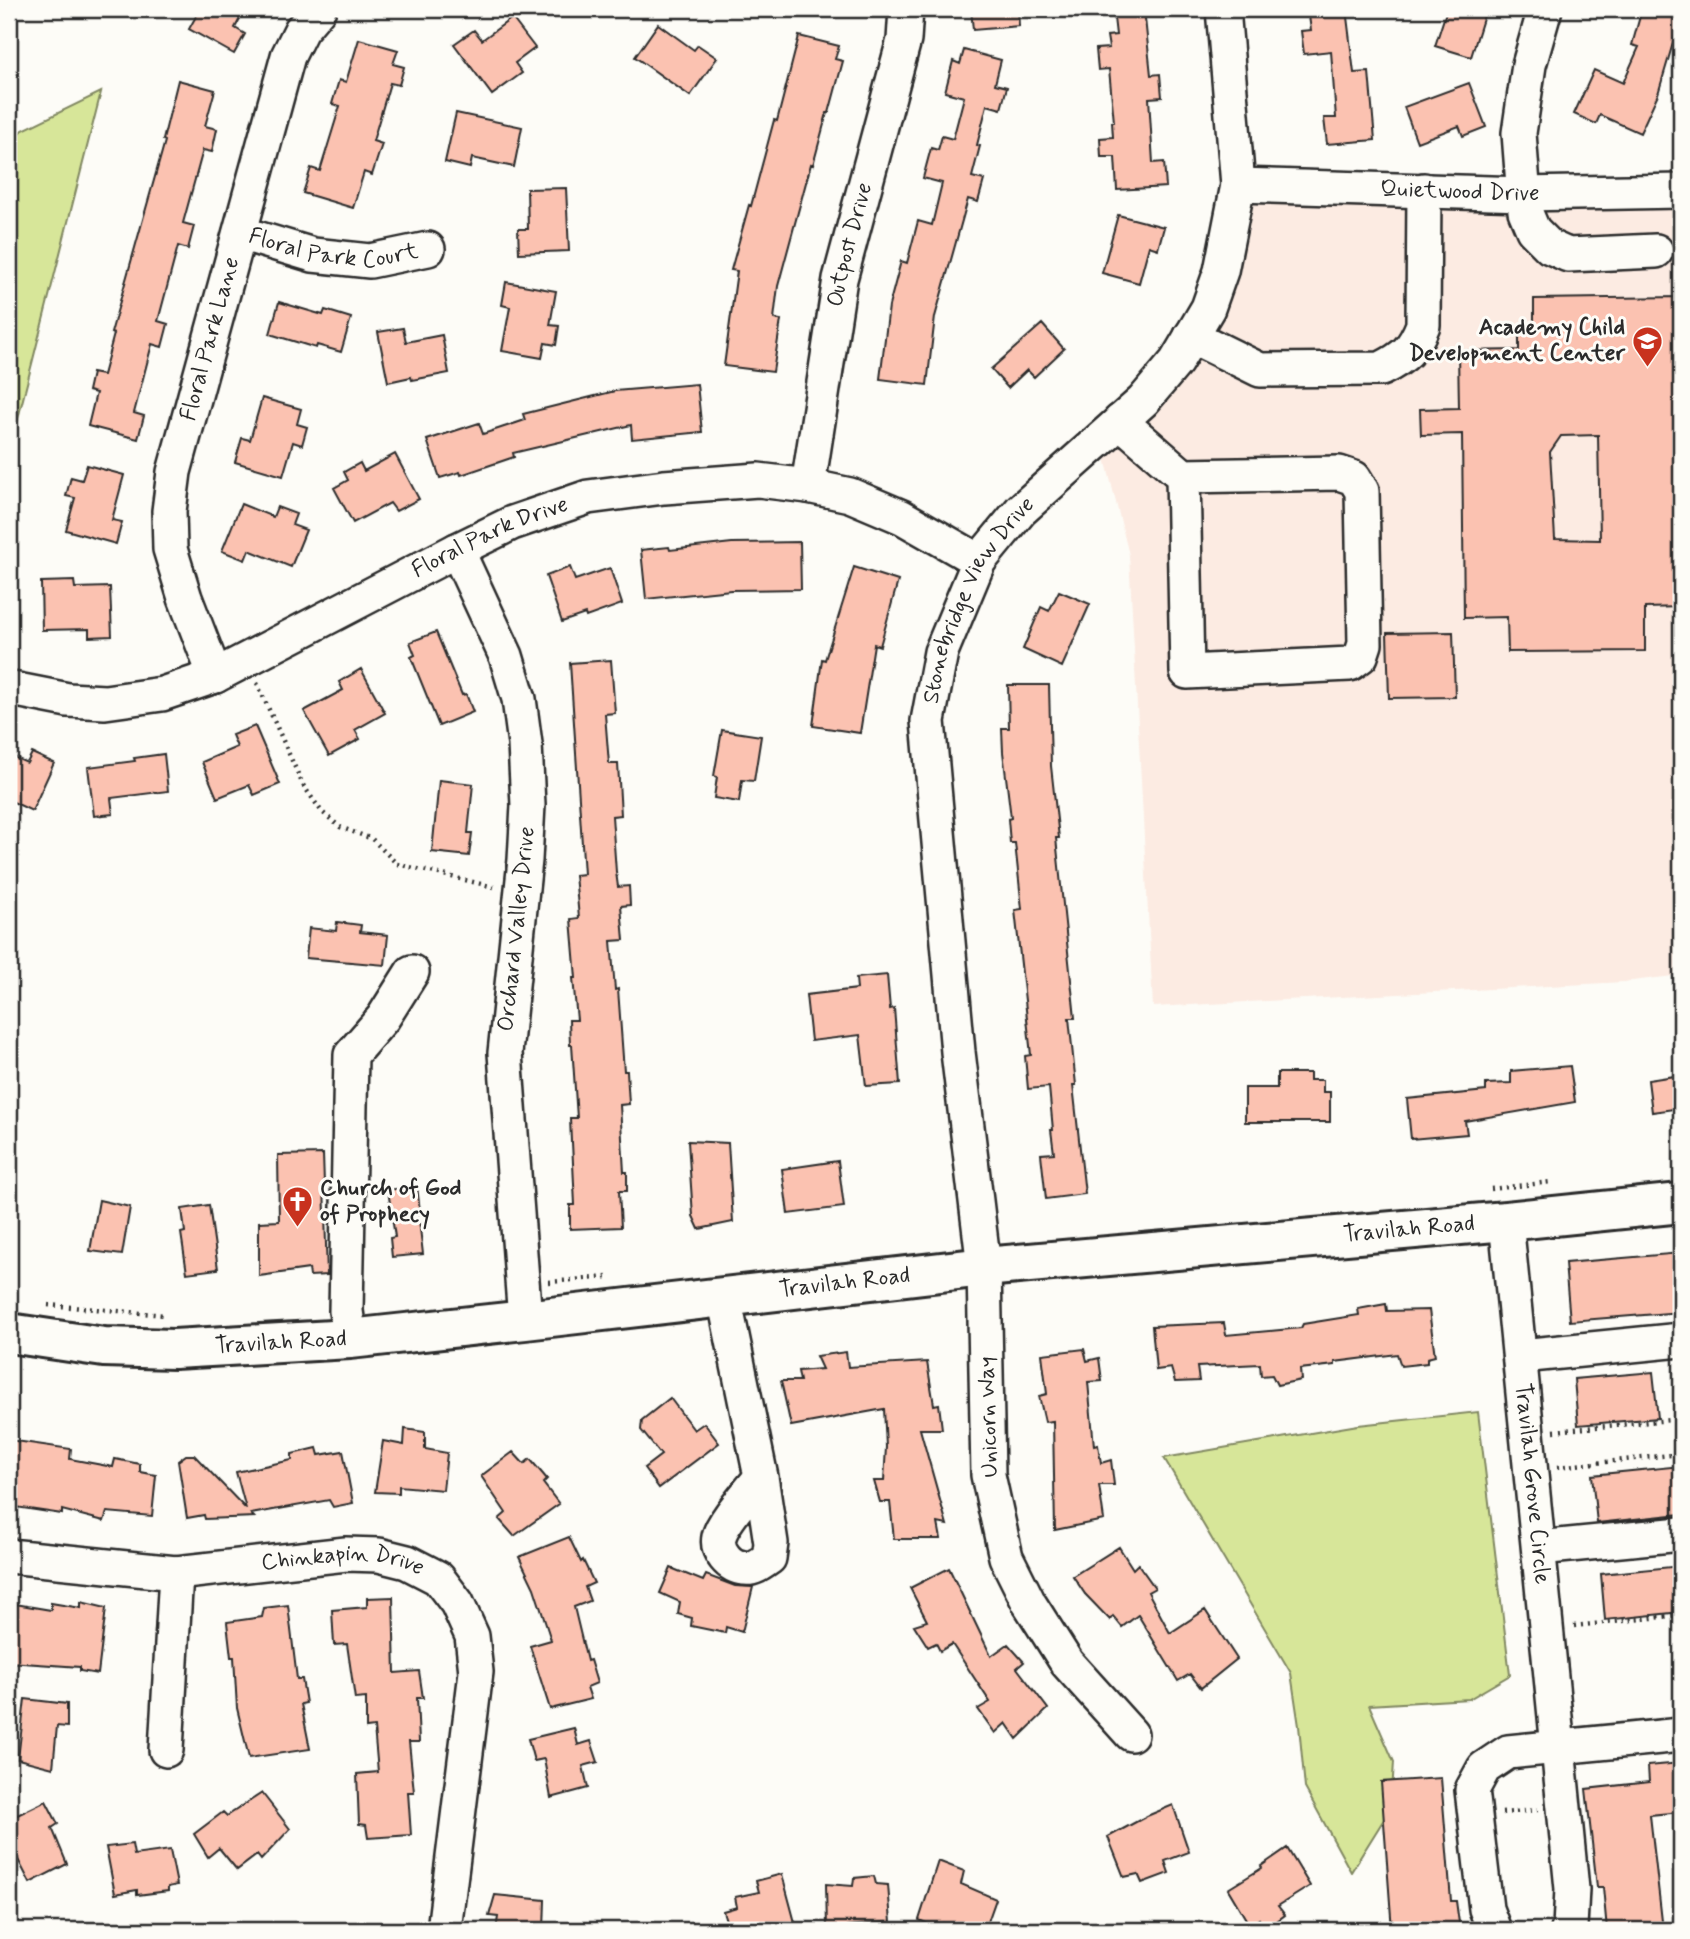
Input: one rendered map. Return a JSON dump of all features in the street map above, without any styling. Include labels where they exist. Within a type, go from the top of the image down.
[{"type":"main road","name":"Travilah Road","points":[[9,1333],[104,1347],[174,1349],[350,1339],[984,1267],[1681,1203]]},
{"type":"street","name":"Floral Park Lane","points":[[215,676],[185,598],[170,549],[169,511],[174,472],[288,56],[301,30],[320,9]]},
{"type":"street","name":"Outpost Drive","points":[[808,486],[840,279],[904,40],[906,9]]},
{"type":"street","name":"Stonebridge View Drive","points":[[984,1267],[958,1052],[928,721],[941,652],[979,561],[1021,510],[1143,401],[1176,362],[1208,308],[1221,271],[1238,185],[1223,9]]},
{"type":"street","points":[[1545,9],[1529,65],[1519,133],[1525,211],[1533,230],[1550,247],[1568,255],[1656,251]]},
{"type":"street","name":"Quietwood Drive","points":[[1238,185],[1523,194],[1681,191]]},
{"type":"street","points":[[1192,335],[1260,370],[1381,369],[1398,361],[1416,343],[1423,326],[1424,190]]},
{"type":"street","name":"Floral Park Court","points":[[240,233],[313,255],[370,261],[428,249]]},
{"type":"street","points":[[1119,421],[1183,476],[1339,472],[1354,478],[1362,491],[1365,643],[1361,656],[1350,664],[1187,672],[1183,476]]},
{"type":"street","name":"Floral Park Drive","points":[[12,689],[68,700],[105,702],[162,694],[215,676],[512,523],[588,496],[758,480],[808,486],[850,495],[902,517],[979,561]]},
{"type":"street","name":"Orchard Valley Drive","points":[[457,550],[506,656],[519,699],[525,744],[528,805],[522,894],[505,1054],[525,1320]]},
{"type":"street","points":[[350,1339],[346,1311],[351,1055],[383,1018],[412,972]]},
{"type":"street","name":"Travilah Grove Circle","points":[[1507,1221],[1572,1889],[1568,1930]]},
{"type":"street","name":"Unicorn Way","points":[[984,1267],[988,1475],[1006,1557],[1029,1604],[1067,1663],[1132,1734]]},
{"type":"street","points":[[724,1297],[761,1477]]},
{"type":"street","points":[[1521,1356],[1681,1340]]},
{"type":"street","points":[[1539,1548],[1681,1534]]},
{"type":"street","name":"Chinkapin Drive","points":[[9,1556],[176,1573],[346,1554],[379,1555],[407,1562],[438,1578],[457,1603],[472,1636],[476,1672],[444,1930]]},
{"type":"street","points":[[166,1750],[176,1573]]},
{"type":"street","points":[[1494,1930],[1486,1909],[1472,1790],[1484,1768],[1508,1752],[1681,1735]]},
{"type":"path","points":[[246,660],[303,785],[323,812],[340,827],[372,839],[397,864],[522,894]]},
{"type":"path","points":[[1550,1432],[1681,1419]]},
{"type":"path","points":[[1553,1467],[1681,1454]]},
{"type":"path","points":[[1570,1626],[1681,1615]]},
{"type":"path","points":[[1475,1816],[1550,1809]]},
{"type":"shaded area","points":[[1238,185],[1681,191],[1681,975],[1624,982],[1153,1007],[1129,555],[1100,438],[1176,362]]},
{"type":"green space","points":[[101,92],[9,454],[9,143],[23,130]]},
{"type":"green space","points":[[1478,1412],[1510,1675],[1469,1699],[1369,1705],[1394,1762],[1391,1808],[1351,1872],[1305,1788],[1291,1673],[1164,1458],[1358,1425]]},
{"type":"building","points":[[200,9],[245,9],[235,28],[245,34],[234,54],[189,29]]},
{"type":"building","points":[[971,9],[1018,9],[1019,26],[973,30]]},
{"type":"building","points":[[1113,9],[1144,9],[1151,75],[1160,74],[1162,97],[1149,98],[1153,163],[1164,162],[1166,187],[1117,190],[1115,157],[1101,157],[1100,138],[1113,137],[1114,122],[1109,69],[1098,70],[1096,49],[1109,48],[1107,36],[1116,35]]},
{"type":"building","points":[[1308,9],[1346,9],[1354,73],[1369,72],[1375,140],[1327,144],[1324,118],[1336,118],[1331,51],[1304,54],[1301,31],[1311,30]]},
{"type":"building","points":[[1447,9],[1486,9],[1471,57],[1435,46]]},
{"type":"building","points":[[1642,9],[1681,9],[1681,16],[1658,94],[1640,133],[1600,115],[1596,124],[1574,114],[1594,70],[1623,83],[1639,47],[1632,45]]},
{"type":"building","points":[[512,18],[535,48],[515,63],[522,73],[492,95],[454,44],[474,30],[482,40]]},
{"type":"building","points":[[658,24],[694,50],[698,45],[717,58],[690,96],[635,57]]},
{"type":"building","points":[[799,36],[839,46],[835,59],[843,61],[813,165],[811,164],[778,286],[774,319],[781,320],[773,372],[724,366],[737,271],[731,270],[774,120],[777,121]]},
{"type":"building","points":[[359,39],[398,50],[393,64],[404,67],[399,85],[390,83],[373,141],[382,144],[372,175],[364,172],[353,208],[303,193],[311,168],[320,171],[340,106],[332,104],[339,80],[346,82]]},
{"type":"building","points":[[964,50],[1001,60],[995,84],[1007,87],[1001,109],[987,105],[977,145],[980,146],[972,177],[984,180],[978,202],[968,199],[935,317],[927,385],[880,379],[889,306],[901,261],[907,263],[918,221],[932,225],[942,183],[923,178],[931,148],[938,150],[942,136],[953,139],[964,97],[945,92],[953,61],[960,64]]},
{"type":"building","points":[[178,80],[215,90],[205,126],[217,129],[212,152],[203,150],[183,223],[194,226],[188,249],[178,246],[158,321],[168,324],[162,347],[152,344],[134,413],[144,416],[138,439],[88,426],[96,393],[88,391],[92,373],[103,375],[114,334],[111,333],[165,141],[163,140]]},
{"type":"building","points":[[1469,83],[1486,127],[1463,136],[1459,126],[1417,142],[1404,107]]},
{"type":"building","points":[[456,113],[522,127],[514,167],[472,158],[470,168],[445,162]]},
{"type":"building","points":[[566,188],[569,251],[519,253],[518,229],[528,229],[527,189]]},
{"type":"building","points":[[1118,215],[1164,227],[1158,249],[1149,246],[1139,283],[1102,273]]},
{"type":"building","points":[[506,282],[556,291],[550,325],[559,326],[556,345],[545,343],[542,358],[502,351],[510,307],[502,305]]},
{"type":"building","points":[[1681,297],[1681,607],[1645,608],[1645,651],[1508,652],[1507,617],[1464,618],[1462,434],[1421,435],[1420,409],[1459,408],[1458,351],[1519,350],[1519,331],[1534,331],[1534,299]],"holes":[[[1598,435],[1600,540],[1555,539],[1550,452],[1561,436]]]},
{"type":"building","points":[[279,302],[323,315],[325,310],[351,318],[341,352],[317,345],[316,348],[270,334]]},
{"type":"building","points":[[1042,324],[1064,349],[1034,377],[1027,370],[1008,388],[991,369]]},
{"type":"building","points":[[403,328],[406,342],[442,335],[449,373],[388,382],[378,332]]},
{"type":"building","points":[[697,384],[702,432],[632,439],[631,425],[513,453],[514,457],[461,475],[460,472],[440,478],[427,440],[479,423],[483,434],[525,420],[523,414],[615,391]]},
{"type":"building","points":[[262,398],[301,409],[297,424],[307,427],[302,445],[293,442],[283,476],[235,462],[242,438],[250,440]]},
{"type":"building","points":[[395,454],[419,499],[396,511],[390,503],[353,523],[334,488],[348,480],[344,472],[360,463],[364,471]]},
{"type":"building","points":[[87,465],[124,475],[112,520],[122,522],[116,544],[66,530],[75,498],[66,496],[71,477],[82,480]]},
{"type":"building","points":[[241,504],[273,517],[277,507],[296,514],[292,525],[306,530],[291,567],[249,550],[245,560],[222,551]]},
{"type":"building","points":[[800,542],[801,589],[731,590],[646,599],[641,550],[669,547],[670,550],[732,543]]},
{"type":"building","points":[[570,567],[575,580],[610,568],[622,604],[586,617],[585,614],[562,622],[546,576]]},
{"type":"building","points":[[854,567],[898,581],[880,646],[874,644],[860,733],[813,726],[822,659],[825,660]]},
{"type":"building","points":[[74,581],[75,588],[110,587],[112,636],[89,637],[89,629],[42,630],[41,582]]},
{"type":"building","points":[[1059,591],[1090,604],[1062,667],[1023,649],[1041,607],[1049,611]]},
{"type":"building","points":[[436,632],[462,695],[466,694],[473,712],[439,726],[411,657],[415,655],[410,642]]},
{"type":"building","points":[[1453,632],[1455,697],[1389,698],[1387,633]]},
{"type":"building","points":[[611,660],[615,713],[605,714],[609,764],[618,764],[621,815],[612,816],[616,872],[618,887],[629,886],[630,905],[621,906],[624,940],[611,941],[615,990],[618,989],[624,1071],[627,1071],[629,1104],[620,1105],[627,1191],[619,1191],[621,1227],[570,1229],[570,1205],[575,1205],[570,1118],[577,1118],[569,1020],[577,1020],[571,919],[579,918],[575,875],[584,874],[570,663]]},
{"type":"building","points":[[361,669],[385,713],[355,730],[360,739],[329,756],[304,711],[343,690],[339,682]]},
{"type":"building","points":[[1008,685],[1049,685],[1051,766],[1059,838],[1056,838],[1075,1018],[1069,1018],[1085,1194],[1046,1199],[1041,1154],[1054,1153],[1053,1130],[1049,1087],[1028,1089],[1025,1056],[1031,1055],[1015,910],[1022,909],[1015,843],[1010,843],[1008,819],[1011,818],[1003,752],[1002,728],[1009,728]]},
{"type":"building","points":[[255,726],[280,784],[254,795],[249,785],[217,798],[202,762],[237,747],[232,735]]},
{"type":"building","points":[[722,730],[761,736],[754,781],[742,780],[739,802],[714,798],[717,777],[714,776]]},
{"type":"building","points":[[32,753],[54,763],[32,811],[9,800],[9,755],[27,763]]},
{"type":"building","points":[[164,754],[168,791],[111,798],[113,814],[94,816],[88,767]]},
{"type":"building","points":[[439,780],[473,784],[468,833],[472,833],[469,856],[432,852]]},
{"type":"building","points":[[337,922],[361,925],[360,932],[388,935],[385,965],[306,958],[309,928],[336,931]]},
{"type":"building","points":[[887,975],[890,1009],[894,1008],[900,1084],[866,1086],[860,1035],[811,1041],[806,995],[857,989],[856,978]]},
{"type":"building","points":[[1570,1066],[1575,1102],[1465,1121],[1467,1134],[1411,1139],[1407,1099],[1486,1091],[1486,1084],[1511,1083],[1511,1071]]},
{"type":"building","points":[[1277,1073],[1310,1073],[1310,1080],[1323,1080],[1323,1092],[1330,1092],[1330,1122],[1245,1122],[1245,1088],[1277,1088]]},
{"type":"building","points":[[1681,1075],[1681,1108],[1652,1112],[1648,1080]]},
{"type":"building","points":[[688,1141],[728,1143],[733,1222],[699,1229],[693,1216]]},
{"type":"building","points":[[323,1154],[327,1275],[310,1276],[309,1269],[259,1276],[259,1222],[279,1221],[278,1155]]},
{"type":"building","points":[[838,1161],[844,1207],[788,1214],[782,1169]]},
{"type":"building","points":[[417,1186],[423,1254],[392,1257],[390,1238],[395,1237],[388,1190]]},
{"type":"building","points":[[99,1200],[130,1207],[122,1255],[90,1251]]},
{"type":"building","points":[[209,1205],[218,1269],[187,1273],[181,1233],[185,1232],[182,1209]]},
{"type":"building","points":[[1681,1253],[1681,1312],[1570,1321],[1565,1263]]},
{"type":"building","points":[[1386,1304],[1387,1311],[1429,1310],[1435,1356],[1427,1358],[1427,1363],[1401,1366],[1397,1354],[1335,1362],[1335,1365],[1300,1369],[1301,1380],[1277,1385],[1272,1375],[1261,1376],[1260,1364],[1197,1367],[1199,1381],[1175,1382],[1171,1368],[1156,1370],[1152,1326],[1224,1323],[1226,1335],[1301,1328],[1303,1324],[1359,1315],[1358,1309]]},
{"type":"building","points":[[1084,1349],[1087,1361],[1099,1358],[1102,1381],[1088,1382],[1094,1446],[1098,1445],[1101,1463],[1111,1460],[1114,1485],[1099,1485],[1104,1520],[1055,1530],[1053,1421],[1045,1422],[1039,1396],[1047,1394],[1042,1354]]},
{"type":"building","points":[[846,1352],[848,1367],[927,1362],[934,1405],[939,1404],[942,1429],[920,1429],[947,1525],[938,1523],[941,1539],[894,1539],[890,1502],[880,1502],[874,1481],[884,1481],[884,1409],[791,1426],[781,1381],[800,1381],[798,1371],[822,1369],[816,1356]]},
{"type":"building","points":[[1653,1372],[1658,1418],[1578,1425],[1574,1379]]},
{"type":"building","points":[[670,1398],[694,1430],[704,1423],[719,1443],[659,1488],[644,1468],[661,1455],[641,1430],[642,1420]]},
{"type":"building","points":[[405,1429],[425,1432],[425,1449],[447,1453],[443,1490],[399,1486],[399,1493],[375,1492],[383,1441],[404,1445]]},
{"type":"building","points":[[9,1440],[71,1449],[70,1459],[113,1467],[115,1459],[140,1464],[140,1472],[156,1475],[152,1516],[107,1512],[104,1521],[62,1510],[62,1514],[9,1506]]},
{"type":"building","points":[[317,1448],[319,1455],[343,1451],[353,1503],[333,1507],[329,1500],[251,1514],[254,1517],[205,1519],[204,1515],[187,1518],[178,1461],[186,1455],[194,1455],[246,1509],[236,1472],[292,1460],[292,1454]]},
{"type":"building","points":[[513,1452],[524,1464],[530,1459],[547,1479],[543,1483],[559,1504],[514,1536],[499,1519],[506,1513],[481,1476]]},
{"type":"building","points":[[1681,1466],[1681,1514],[1597,1523],[1592,1475]]},
{"type":"building","points":[[569,1537],[594,1583],[585,1587],[590,1601],[574,1607],[587,1661],[590,1660],[597,1683],[587,1687],[591,1699],[550,1709],[530,1646],[551,1640],[534,1588],[519,1557]]},
{"type":"building","points":[[1119,1547],[1133,1569],[1138,1564],[1155,1588],[1148,1592],[1170,1633],[1205,1610],[1237,1659],[1201,1688],[1190,1674],[1178,1681],[1138,1615],[1122,1627],[1113,1616],[1110,1620],[1085,1594],[1073,1576]]},
{"type":"building","points":[[1681,1566],[1681,1612],[1605,1620],[1601,1574]]},
{"type":"building","points":[[671,1568],[703,1581],[706,1575],[735,1586],[753,1587],[742,1632],[726,1627],[725,1633],[691,1626],[692,1618],[678,1614],[680,1602],[660,1593]]},
{"type":"building","points":[[949,1568],[991,1656],[1008,1644],[1024,1662],[1017,1668],[1048,1709],[1017,1739],[1006,1723],[995,1733],[978,1709],[990,1702],[952,1644],[940,1651],[936,1643],[928,1647],[914,1625],[927,1621],[910,1588]]},
{"type":"building","points":[[393,1597],[395,1673],[419,1671],[423,1698],[417,1698],[419,1742],[409,1742],[414,1792],[408,1792],[411,1835],[368,1838],[366,1825],[359,1824],[357,1774],[378,1772],[374,1727],[366,1728],[366,1698],[355,1699],[347,1644],[334,1645],[332,1610],[367,1607],[367,1598]]},
{"type":"building","points":[[81,1602],[106,1608],[98,1674],[80,1671],[80,1667],[9,1662],[9,1603],[51,1610],[51,1603],[81,1608]]},
{"type":"building","points":[[288,1605],[297,1679],[302,1679],[306,1703],[301,1704],[310,1749],[249,1758],[237,1708],[234,1657],[231,1657],[227,1622],[262,1617],[264,1608]]},
{"type":"building","points":[[25,1699],[67,1704],[67,1727],[57,1726],[53,1768],[18,1759]]},
{"type":"building","points":[[574,1728],[578,1745],[591,1741],[598,1762],[583,1766],[588,1788],[551,1798],[544,1759],[534,1761],[528,1739]]},
{"type":"building","points":[[1681,1763],[1681,1812],[1650,1815],[1663,1930],[1607,1930],[1603,1887],[1597,1887],[1586,1789],[1649,1782],[1648,1766]]},
{"type":"building","points":[[1441,1778],[1451,1901],[1456,1901],[1460,1930],[1392,1930],[1381,1782]]},
{"type":"building","points":[[262,1793],[290,1829],[261,1860],[257,1855],[237,1870],[219,1848],[208,1857],[194,1834],[223,1812],[227,1816]]},
{"type":"building","points":[[46,1801],[58,1824],[52,1828],[67,1864],[30,1883],[9,1842],[9,1819]]},
{"type":"building","points":[[1173,1805],[1189,1852],[1165,1861],[1169,1873],[1142,1883],[1138,1874],[1124,1877],[1108,1837]]},
{"type":"building","points":[[132,1844],[134,1855],[170,1850],[177,1885],[168,1887],[168,1891],[137,1895],[137,1890],[115,1894],[106,1847]]},
{"type":"building","points":[[1287,1848],[1310,1886],[1278,1906],[1285,1915],[1266,1929],[1259,1919],[1250,1926],[1228,1889],[1262,1868],[1261,1866]]},
{"type":"building","points":[[938,1861],[964,1871],[961,1884],[996,1899],[985,1930],[961,1930],[943,1923],[940,1929],[919,1920]]},
{"type":"building","points":[[782,1874],[797,1930],[729,1930],[723,1911],[737,1907],[735,1897],[759,1892],[756,1881]]},
{"type":"building","points":[[874,1876],[876,1884],[888,1885],[891,1922],[848,1926],[848,1930],[827,1928],[826,1884],[853,1886],[854,1878]]},
{"type":"building","points":[[495,1895],[545,1900],[544,1930],[496,1930],[498,1917],[489,1916]]},
{"type":"place","name":"Academy Child Development Center","points":[[1648,368]]},
{"type":"place","name":"Church of God of Prophecy","points":[[297,1229]]}]
